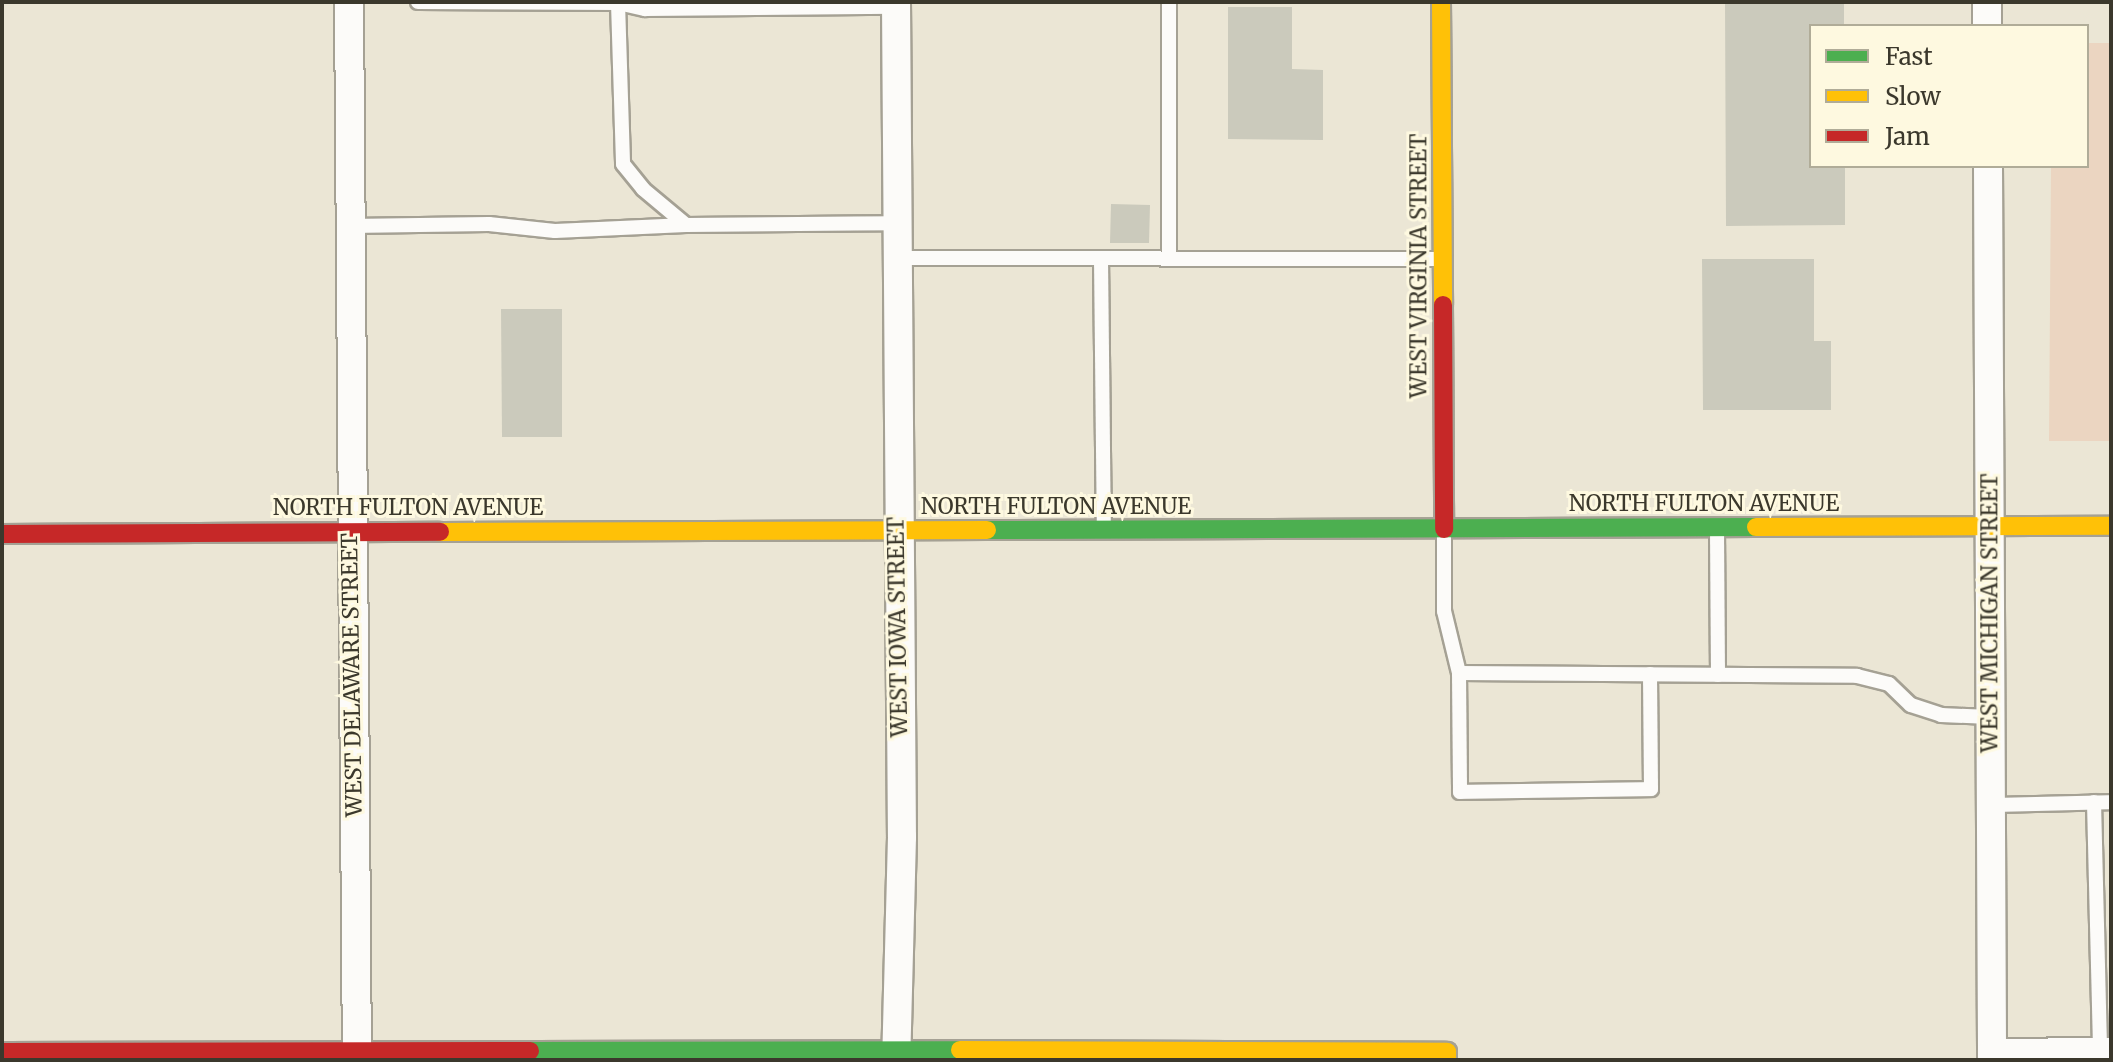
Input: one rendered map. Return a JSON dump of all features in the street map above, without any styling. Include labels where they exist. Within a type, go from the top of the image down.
[{"type":"main road","name":"WEST VIRGINIA STREET","points":[[1441,2],[1444,529]]},
{"type":"main road","name":"NORTH FULTON AVENUE","points":[[2,534],[2111,526]]},
{"type":"main road","points":[[2,1052],[73,1056],[1447,1056]]},
{"type":"street","name":"WEST DELAWARE STREET","points":[[349,2],[350,531],[357,1055]]},
{"type":"street","points":[[1987,2],[1987,24]]},
{"type":"street","name":"WEST IOWA STREET","points":[[896,5],[896,531],[902,837],[896,1054]]},
{"type":"street","name":"WEST MICHIGAN STREET","points":[[1988,168],[1992,1056]]},
{"type":"street","points":[[1992,1056],[2105,1052]]},
{"type":"lane","points":[[418,2],[618,3],[645,9],[896,5]]},
{"type":"lane","points":[[1169,2],[1169,258]]},
{"type":"lane","points":[[618,3],[623,164],[643,189],[686,225]]},
{"type":"lane","points":[[350,226],[489,224],[555,231],[686,225],[896,223]]},
{"type":"lane","points":[[896,258],[1443,259]]},
{"type":"lane","points":[[1101,258],[1104,531]]},
{"type":"lane","points":[[1717,528],[1718,675]]},
{"type":"lane","points":[[1444,529],[1444,611],[1459,673],[1460,792],[1651,789],[1650,674]]},
{"type":"lane","points":[[1459,673],[1857,676],[1889,684],[1911,705],[1941,715],[1990,717]]},
{"type":"lane","points":[[2094,802],[2104,968],[2105,1052]]},
{"type":"lane","points":[[1991,805],[2111,802]]},
{"type":"shaded area","points":[[2089,43],[2111,43],[2111,441],[2049,441],[2051,168],[2089,168]]},
{"type":"building","points":[[1725,2],[1844,2],[1844,24],[1809,24],[1809,168],[1845,168],[1845,225],[1726,226]]},
{"type":"building","points":[[1228,7],[1292,7],[1292,69],[1323,70],[1323,140],[1228,139]]},
{"type":"building","points":[[1111,204],[1150,205],[1149,243],[1110,243]]},
{"type":"building","points":[[1702,259],[1814,259],[1814,341],[1831,341],[1831,410],[1703,410]]},
{"type":"building","points":[[501,309],[562,309],[562,437],[502,437]]},
{"type":"traffic: fast","points":[[987,530],[1756,527]]},
{"type":"traffic: fast","points":[[530,1051],[960,1050]]},
{"type":"traffic: slow","points":[[1441,2],[1443,305]]},
{"type":"traffic: slow","points":[[1756,527],[2111,526]]},
{"type":"traffic: slow","points":[[440,532],[987,530]]},
{"type":"traffic: slow","points":[[960,1050],[1447,1052],[1447,1060]]},
{"type":"traffic: jam","points":[[1443,305],[1444,529]]},
{"type":"traffic: jam","points":[[2,534],[440,532]]},
{"type":"traffic: jam","points":[[2,1052],[530,1051]]}]
